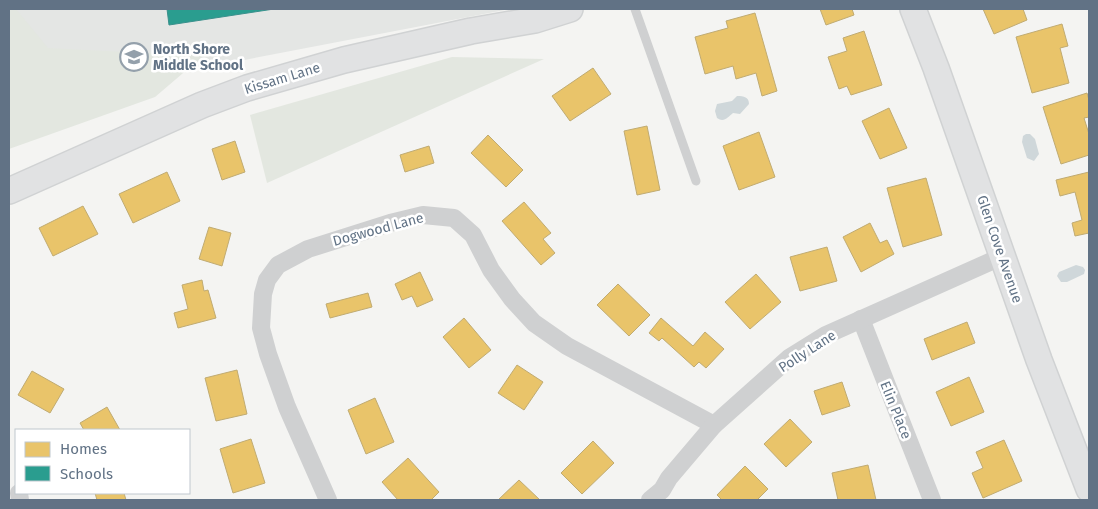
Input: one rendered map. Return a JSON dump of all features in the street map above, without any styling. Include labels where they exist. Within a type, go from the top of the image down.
[{"type":"street","name":"Kissam Lane","points":[[9,191],[202,105],[247,88],[344,60],[471,31],[534,20],[570,9]]},
{"type":"street","name":"Glen Cove Avenue","points":[[913,9],[936,68],[1039,360],[1089,489]]},
{"type":"street","name":"Dogwood Lane","points":[[328,500],[287,407],[268,354],[262,328],[263,294],[267,280],[278,265],[308,249],[424,215],[454,218],[473,235],[491,270],[512,299],[541,328],[567,346],[714,426]]},
{"type":"street","name":"Polly Lane","points":[[650,500],[662,490],[669,478],[714,426],[789,358],[826,335],[1003,256]]},
{"type":"street","name":"Elin Place","points":[[861,319],[932,500]]},
{"type":"lane","points":[[636,9],[696,181]]},
{"type":"shaded area","name":"North Shore Middle School","points":[[9,9],[510,9],[9,105]]},
{"type":"shaded area","points":[[9,9],[16,9],[48,48],[203,56],[155,97],[9,149]]},
{"type":"shaded area","points":[[452,57],[544,59],[267,183],[250,115]]},
{"type":"shaded area","points":[[737,96],[746,97],[749,104],[740,114],[733,113],[724,120],[717,118],[715,111],[717,104],[732,101]]},
{"type":"shaded area","points":[[1030,134],[1035,139],[1039,154],[1034,161],[1027,158],[1022,142],[1023,136]]},
{"type":"shaded area","points":[[1076,265],[1083,267],[1085,270],[1084,274],[1067,282],[1061,282],[1057,276],[1059,272]]},
{"type":"building: Homes","points":[[820,9],[852,9],[854,15],[826,25]]},
{"type":"building: Homes","points":[[983,9],[1023,9],[1027,20],[994,34]]},
{"type":"building: Homes","points":[[755,13],[777,91],[762,96],[756,73],[736,79],[733,66],[705,74],[695,37],[728,28],[726,21]]},
{"type":"building: Homes","points":[[1062,24],[1068,46],[1060,48],[1069,83],[1032,93],[1016,37]]},
{"type":"building: Homes","points":[[864,31],[882,85],[851,95],[847,86],[839,89],[828,57],[847,51],[843,38]]},
{"type":"building: Homes","points":[[593,68],[611,94],[570,121],[552,96]]},
{"type":"building: Homes","points":[[1087,93],[1089,117],[1084,118],[1089,134],[1089,155],[1061,164],[1043,107]]},
{"type":"building: Homes","points":[[889,108],[907,148],[880,159],[862,121]]},
{"type":"building: Homes","points":[[647,126],[660,190],[637,195],[624,131]]},
{"type":"building: Homes","points":[[759,132],[775,177],[739,190],[723,146]]},
{"type":"building: Homes","points":[[488,135],[523,170],[506,187],[471,153]]},
{"type":"building: Homes","points":[[235,141],[245,172],[222,180],[212,149]]},
{"type":"building: Homes","points":[[429,146],[434,163],[405,172],[400,155]]},
{"type":"building: Homes","points":[[167,172],[180,201],[133,223],[119,194]]},
{"type":"building: Homes","points":[[1089,172],[1089,233],[1075,236],[1072,223],[1082,220],[1075,192],[1060,196],[1056,180]]},
{"type":"building: Homes","points":[[926,178],[942,235],[903,247],[887,188]]},
{"type":"building: Homes","points":[[524,202],[551,233],[543,239],[555,253],[541,265],[502,221]]},
{"type":"building: Homes","points":[[83,206],[98,234],[53,256],[39,228]]},
{"type":"building: Homes","points":[[870,223],[880,243],[887,240],[894,254],[861,272],[843,237]]},
{"type":"building: Homes","points":[[209,227],[231,233],[222,266],[199,259]]},
{"type":"building: Homes","points":[[827,247],[837,281],[800,291],[790,257]]},
{"type":"building: Homes","points":[[420,272],[433,300],[417,307],[412,296],[402,300],[395,284]]},
{"type":"building: Homes","points":[[756,274],[781,302],[750,329],[725,302]]},
{"type":"building: Homes","points":[[202,280],[204,291],[208,290],[216,318],[178,328],[174,313],[188,309],[182,285]]},
{"type":"building: Homes","points":[[618,284],[650,315],[629,336],[597,305]]},
{"type":"building: Homes","points":[[368,293],[372,307],[330,318],[326,304]]},
{"type":"building: Homes","points":[[464,318],[491,350],[469,368],[443,337]]},
{"type":"building: Homes","points":[[661,318],[693,346],[705,332],[724,349],[706,368],[699,362],[694,367],[662,338],[659,341],[649,333]]},
{"type":"building: Homes","points":[[967,322],[975,343],[932,360],[924,339]]},
{"type":"building: Homes","points":[[517,365],[543,382],[524,410],[498,393]]},
{"type":"building: Homes","points":[[237,370],[247,414],[216,421],[205,378]]},
{"type":"building: Homes","points":[[32,371],[64,389],[50,413],[18,395]]},
{"type":"building: Homes","points":[[969,377],[984,412],[951,426],[936,392]]},
{"type":"building: Homes","points":[[842,382],[850,406],[822,415],[814,391]]},
{"type":"building: Homes","points":[[375,398],[394,442],[366,454],[348,410]]},
{"type":"building: Homes","points":[[107,407],[119,429],[83,429],[80,423]]},
{"type":"building: Homes","points":[[790,419],[812,442],[786,467],[764,444]]},
{"type":"building: Homes","points":[[251,439],[265,483],[233,493],[220,449]]},
{"type":"building: Homes","points":[[1004,440],[1022,481],[983,498],[972,473],[983,468],[976,452]]},
{"type":"building: Homes","points":[[593,441],[614,463],[582,494],[561,473]]},
{"type":"building: Homes","points":[[408,458],[439,492],[431,500],[398,500],[382,482]]},
{"type":"building: Homes","points":[[868,465],[876,500],[838,500],[832,473]]},
{"type":"building: Homes","points":[[745,466],[768,489],[757,500],[722,500],[717,495]]},
{"type":"building: Homes","points":[[519,480],[540,500],[498,500]]},
{"type":"building: Homes","points":[[95,494],[124,494],[126,500],[97,500]]},
{"type":"building: Schools","points":[[167,9],[274,9],[169,25]]},
{"type":"place","name":"North Shore Middle School","points":[[134,57]]}]
